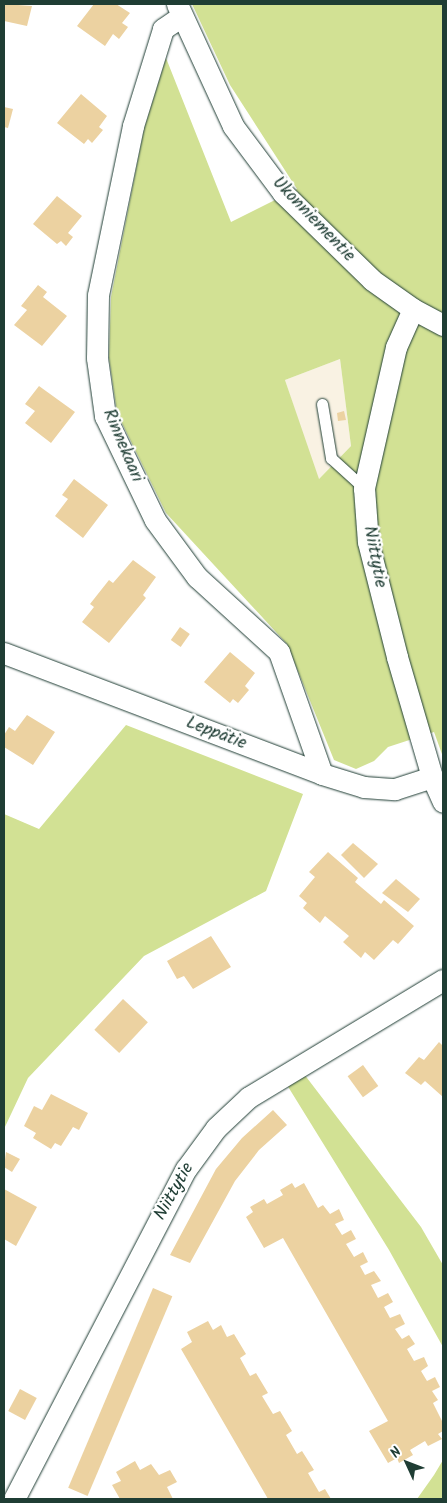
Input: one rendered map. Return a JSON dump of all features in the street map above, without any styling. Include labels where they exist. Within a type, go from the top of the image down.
[{"type":"street","name":"Ukonniementie","points":[[180,10],[233,126],[283,193],[372,280],[413,309],[443,325]]},
{"type":"street","name":"Rinnekaari","points":[[180,10],[163,29],[133,126],[98,295],[97,358],[105,416],[155,520],[197,577],[279,652],[322,774]]},
{"type":"street","name":"Niittytie","points":[[413,309],[396,346],[364,488],[368,542],[432,777],[443,802]]},
{"type":"street","name":"Leppätie","points":[[4,653],[322,774],[364,787],[395,789],[432,777]]},
{"type":"street","name":"Niittytie","points":[[14,1499],[186,1169],[216,1128],[249,1097],[443,980]]},
{"type":"lane","points":[[322,404],[331,458],[364,488]]},
{"type":"shaded area","points":[[340,359],[351,446],[318,480],[285,380]]},
{"type":"green space","points":[[192,4],[443,4],[443,757],[434,732],[388,747],[374,761],[356,769],[334,760],[287,644],[166,513],[117,413],[109,358],[111,297],[144,129],[166,58],[231,222],[297,189],[230,85]],"holes":[[[340,359],[351,446],[319,479],[285,380]]]},
{"type":"green space","points":[[126,725],[303,794],[266,891],[144,956],[28,1078],[4,1129],[4,814],[39,829]]},
{"type":"green space","points":[[304,1074],[421,1227],[443,1265],[443,1347],[389,1250],[287,1085]]},
{"type":"green space","points":[[443,1460],[443,1499],[417,1499],[434,1475]]},
{"type":"building","points":[[4,4],[32,6],[27,26],[4,21]]},
{"type":"building","points":[[94,4],[116,4],[130,13],[122,23],[128,27],[119,39],[113,34],[105,46],[77,26]]},
{"type":"building","points":[[81,94],[107,116],[99,127],[103,130],[92,143],[88,139],[84,144],[57,123]]},
{"type":"building","points":[[4,107],[13,109],[8,128],[4,127]]},
{"type":"building","points":[[57,196],[82,216],[68,233],[73,237],[66,246],[61,241],[57,244],[33,224]]},
{"type":"building","points":[[38,285],[47,292],[43,297],[67,316],[42,346],[14,325],[27,310],[21,306]]},
{"type":"building","points":[[39,386],[75,412],[51,443],[25,423],[35,411],[25,404]]},
{"type":"building","points":[[344,411],[346,420],[338,421],[337,413]]},
{"type":"building","points":[[74,479],[108,505],[83,538],[55,516],[68,499],[62,495]]},
{"type":"building","points":[[133,560],[156,577],[143,595],[146,598],[109,643],[82,622],[94,607],[90,604],[109,580],[113,583]]},
{"type":"building","points":[[180,627],[190,634],[181,647],[171,640]]},
{"type":"building","points":[[230,652],[255,673],[245,686],[249,690],[238,703],[233,699],[230,703],[204,682]]},
{"type":"building","points":[[27,715],[55,732],[33,765],[4,747],[4,735],[9,727],[15,731]]},
{"type":"building","points":[[353,843],[378,864],[364,878],[341,855]]},
{"type":"building","points":[[328,852],[358,878],[355,882],[381,904],[384,900],[414,926],[398,944],[393,940],[374,960],[365,952],[361,958],[343,942],[349,936],[325,916],[320,923],[303,908],[307,903],[299,896],[315,877],[309,872]]},
{"type":"building","points":[[396,879],[420,899],[408,912],[382,893]]},
{"type":"building","points":[[211,936],[231,967],[193,989],[184,976],[177,979],[167,961]]},
{"type":"building","points":[[123,999],[148,1022],[119,1053],[94,1030]]},
{"type":"building","points":[[439,1042],[443,1046],[443,1097],[425,1081],[421,1085],[405,1073],[419,1057],[424,1060]]},
{"type":"building","points":[[363,1065],[378,1086],[363,1097],[348,1076]]},
{"type":"building","points":[[51,1094],[88,1113],[79,1130],[73,1127],[61,1146],[55,1143],[51,1149],[33,1138],[36,1133],[24,1126],[34,1106],[42,1110]]},
{"type":"building","points":[[273,1110],[287,1125],[259,1150],[235,1181],[190,1263],[170,1255],[216,1169],[242,1138]]},
{"type":"building","points":[[6,1152],[20,1159],[12,1172],[4,1167]]},
{"type":"building","points":[[292,1183],[295,1188],[304,1183],[318,1208],[323,1205],[330,1214],[339,1209],[344,1220],[335,1224],[342,1235],[351,1230],[356,1239],[346,1244],[354,1257],[363,1252],[368,1262],[360,1266],[365,1275],[374,1271],[381,1281],[371,1285],[378,1298],[388,1293],[393,1302],[384,1307],[390,1318],[400,1314],[405,1324],[395,1329],[402,1339],[409,1335],[415,1344],[407,1349],[414,1361],[424,1357],[428,1366],[421,1371],[427,1381],[435,1377],[440,1387],[432,1391],[438,1400],[433,1403],[443,1423],[443,1431],[438,1434],[442,1439],[428,1446],[425,1441],[410,1450],[413,1455],[399,1463],[397,1458],[388,1463],[369,1431],[388,1421],[283,1238],[264,1248],[246,1217],[253,1212],[250,1207],[264,1199],[267,1204],[283,1195],[280,1190]]},
{"type":"building","points":[[4,1189],[37,1207],[16,1246],[4,1239]]},
{"type":"building","points":[[153,1288],[172,1296],[88,1496],[68,1488]]},
{"type":"building","points":[[208,1321],[213,1330],[221,1325],[227,1337],[234,1334],[246,1354],[240,1358],[250,1376],[256,1373],[268,1393],[262,1396],[273,1414],[280,1411],[292,1431],[286,1435],[297,1454],[302,1451],[314,1470],[308,1473],[319,1492],[325,1489],[331,1499],[268,1499],[181,1349],[192,1342],[187,1332]]},
{"type":"building","points":[[20,1389],[37,1398],[25,1420],[8,1411]]},
{"type":"building","points":[[135,1461],[140,1470],[151,1464],[159,1475],[170,1470],[177,1482],[167,1487],[173,1499],[120,1499],[112,1485],[121,1481],[116,1472]]}]
